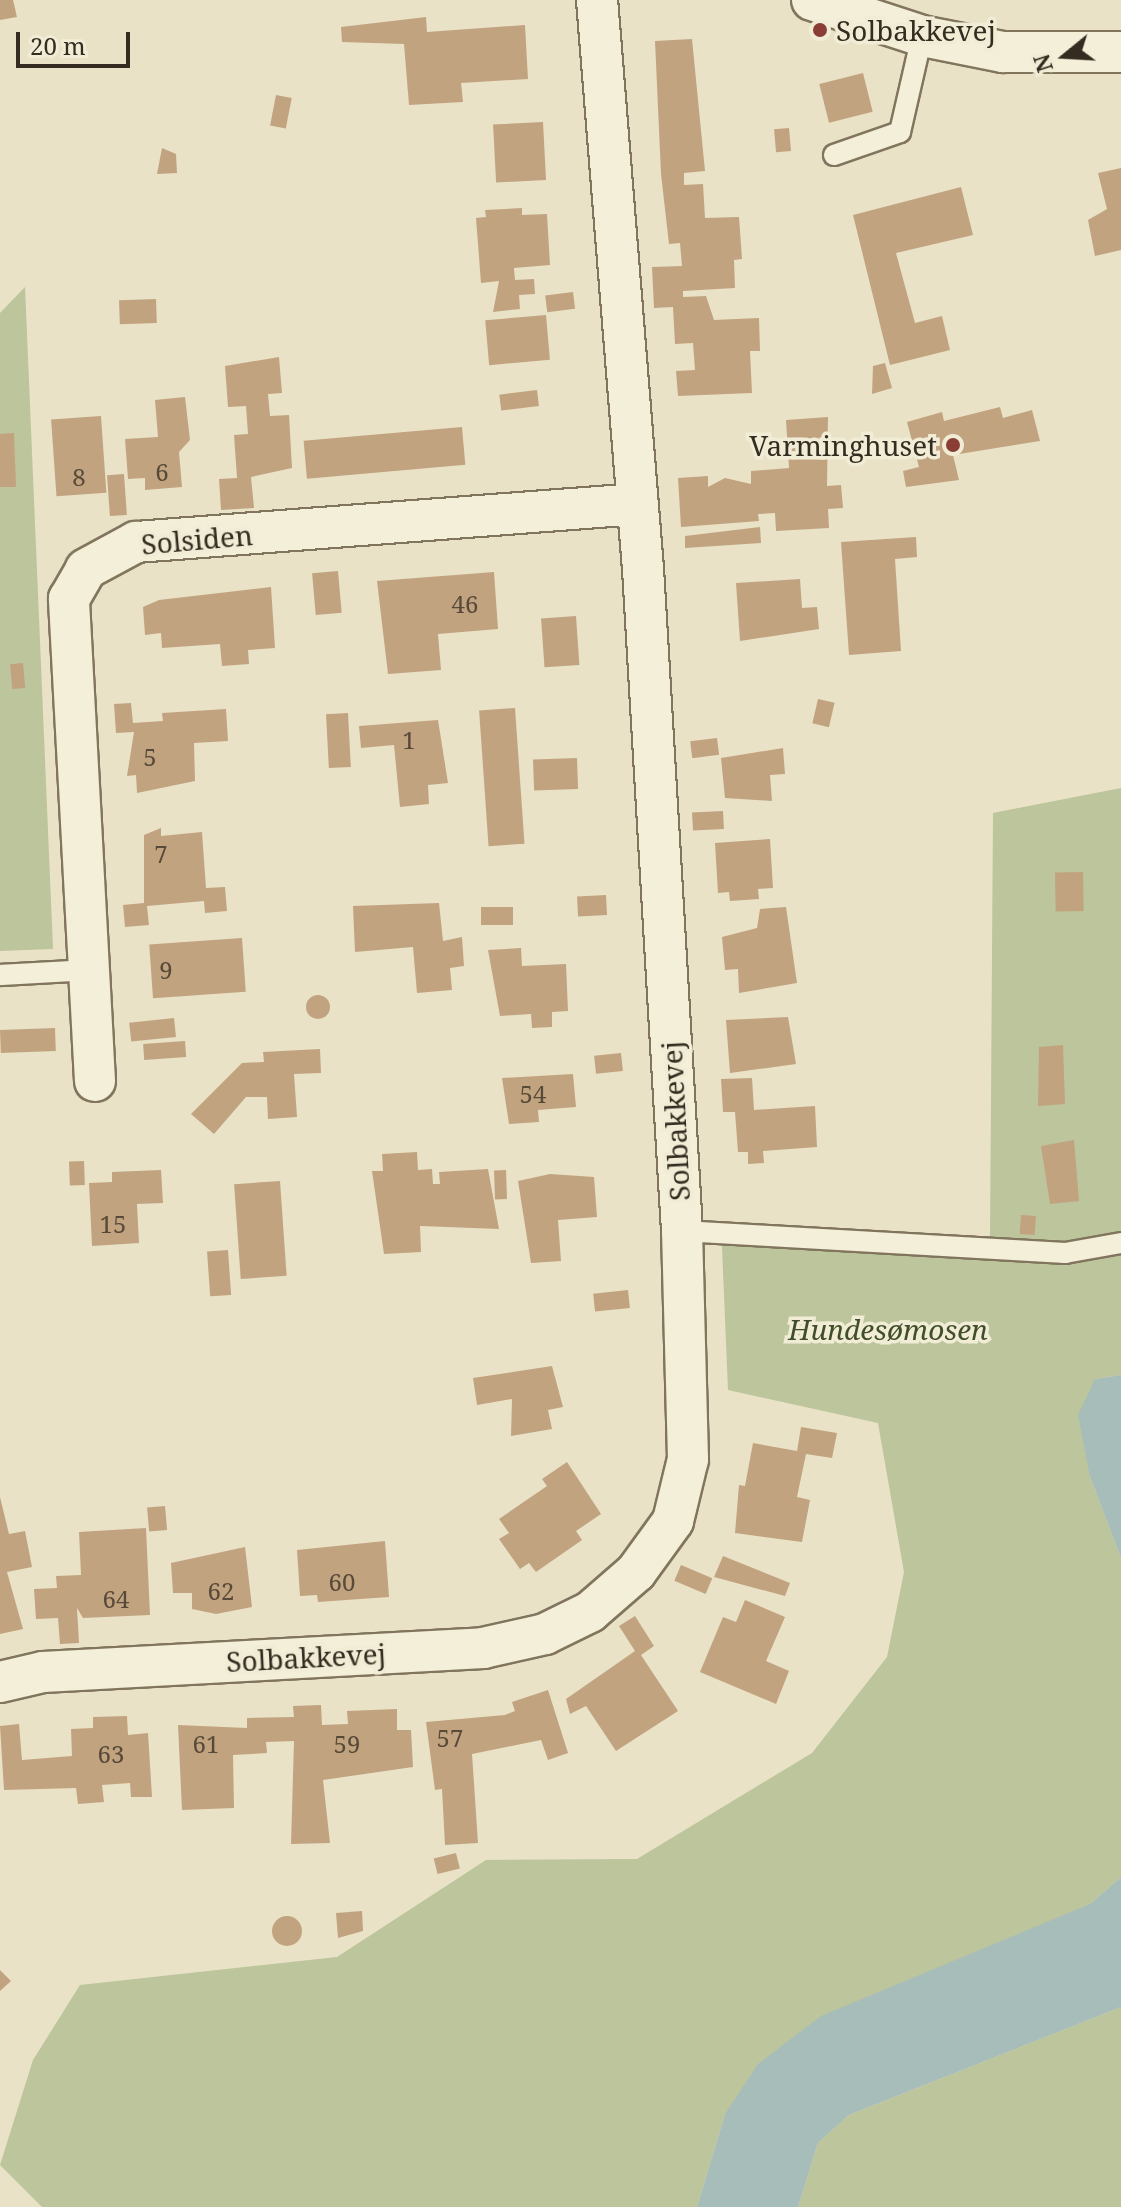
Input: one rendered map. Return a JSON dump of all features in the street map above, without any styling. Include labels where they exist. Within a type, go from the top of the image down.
[{"type":"street","name":"Solbakkevej","points":[[0,1682],[43,1672],[483,1648],[545,1634],[590,1612],[636,1572],[673,1521],[688,1459],[682,1231],[638,504],[597,0]]},
{"type":"street","points":[[812,0],[922,36],[1035,56],[1121,52]]},
{"type":"street","name":"Solsiden","points":[[95,1081],[69,599],[86,569],[136,542],[638,504]]},
{"type":"lane","points":[[834,155],[900,132],[922,36]]},
{"type":"lane","points":[[0,975],[89,970]]},
{"type":"lane","points":[[682,1231],[1065,1253],[1121,1243]]},
{"type":"green space","points":[[25,287],[53,949],[0,951],[0,313]]},
{"type":"green space","name":"Hundesømosen","points":[[1121,788],[1121,1375],[1095,1379],[1090,1477],[1121,1558],[1121,1877],[1090,1904],[725,2114],[697,2207],[42,2207],[0,2165],[33,2060],[80,1985],[337,1957],[486,1860],[637,1859],[812,1753],[887,1657],[904,1572],[878,1423],[728,1390],[721,1224],[990,1240],[993,813]]},
{"type":"green space","points":[[1121,2007],[1121,2207],[798,2207],[818,2143],[849,2115]]},
{"type":"water","points":[[1121,1375],[1121,1558],[1090,1477],[1078,1415],[1095,1379]]},
{"type":"water","points":[[1121,1877],[1121,2007],[849,2115],[818,2143],[798,2207],[697,2207],[725,2114],[758,2064],[821,2016],[1090,1904]]},
{"type":"building","points":[[0,0],[13,0],[17,17],[0,20]]},
{"type":"building","points":[[426,17],[427,32],[525,25],[528,79],[461,83],[463,102],[409,105],[404,44],[342,42],[341,27]]},
{"type":"building","points":[[692,39],[705,171],[684,173],[684,185],[703,184],[705,218],[739,217],[742,259],[734,260],[735,288],[683,291],[683,297],[706,296],[714,320],[759,318],[760,351],[750,351],[752,393],[678,396],[676,371],[695,370],[693,343],[675,344],[673,307],[654,308],[652,267],[682,266],[680,243],[669,244],[661,174],[655,41]]},
{"type":"building","points":[[863,73],[873,112],[829,123],[819,84]]},
{"type":"building","points":[[276,95],[292,98],[286,128],[270,125]]},
{"type":"building","points":[[543,122],[546,180],[496,183],[493,125]]},
{"type":"building","points":[[789,128],[791,151],[776,152],[774,129]]},
{"type":"building","points":[[162,148],[176,154],[177,173],[157,174]]},
{"type":"building","points":[[1121,168],[1121,250],[1095,256],[1088,220],[1107,209],[1098,173]]},
{"type":"building","points":[[961,187],[973,235],[896,253],[915,323],[942,316],[950,350],[890,365],[853,215]]},
{"type":"building","points":[[522,208],[522,215],[547,214],[550,265],[514,268],[515,280],[534,279],[535,294],[519,295],[520,309],[493,312],[499,281],[481,283],[476,218],[486,217],[485,210]]},
{"type":"building","points":[[573,292],[575,309],[547,312],[545,295]]},
{"type":"building","points":[[156,299],[157,323],[120,324],[119,300]]},
{"type":"building","points":[[546,315],[550,360],[489,365],[485,320]]},
{"type":"building","points":[[279,357],[282,393],[268,394],[270,416],[289,415],[292,468],[251,477],[254,508],[221,510],[219,479],[237,478],[234,435],[248,434],[246,406],[228,407],[225,366]]},
{"type":"building","points":[[885,363],[892,388],[872,394],[873,366]]},
{"type":"building","points":[[537,390],[539,406],[501,411],[499,395]]},
{"type":"building","points":[[185,397],[190,440],[179,452],[182,487],[145,490],[145,478],[128,479],[125,439],[158,437],[155,400]]},
{"type":"building","name":"Varminghuset","points":[[1000,407],[1003,418],[1032,410],[1040,441],[953,455],[959,480],[906,487],[903,471],[919,467],[907,422],[942,412],[944,421]]},
{"type":"building","points":[[101,416],[106,493],[56,496],[51,419]]},
{"type":"building","points":[[828,417],[827,486],[841,485],[843,508],[828,509],[829,528],[776,531],[775,513],[758,514],[759,521],[681,527],[678,478],[708,476],[708,487],[725,478],[751,484],[751,471],[789,468],[786,420]]},
{"type":"building","points":[[462,427],[465,465],[307,479],[304,441]]},
{"type":"building","points":[[14,433],[16,487],[0,487],[0,434]]},
{"type":"building","points":[[124,474],[127,515],[110,516],[107,475]]},
{"type":"building","points":[[760,527],[761,543],[685,548],[685,536]]},
{"type":"building","points":[[916,537],[917,557],[895,559],[901,651],[849,655],[841,542]]},
{"type":"building","points":[[338,571],[342,613],[316,615],[312,573]]},
{"type":"building","points":[[494,572],[498,629],[438,634],[441,670],[388,674],[377,581]]},
{"type":"building","points":[[800,579],[802,608],[817,607],[819,629],[740,641],[736,583]]},
{"type":"building","points":[[271,587],[275,648],[248,650],[249,664],[222,666],[220,644],[162,648],[161,633],[145,635],[143,607],[159,600]]},
{"type":"building","points":[[576,616],[579,665],[545,667],[541,618]]},
{"type":"building","points":[[23,663],[25,688],[12,689],[10,664]]},
{"type":"building","points":[[818,699],[835,703],[829,727],[812,723]]},
{"type":"building","points":[[131,703],[133,723],[163,721],[162,713],[226,709],[228,741],[194,743],[195,781],[137,793],[136,775],[127,776],[134,732],[116,733],[114,704]]},
{"type":"building","points":[[515,708],[524,844],[489,846],[479,711]]},
{"type":"building","points":[[348,713],[351,767],[329,768],[326,714]]},
{"type":"building","points":[[438,720],[448,783],[428,785],[429,804],[400,807],[394,745],[361,748],[359,726]]},
{"type":"building","points":[[717,738],[719,755],[692,758],[690,741]]},
{"type":"building","points":[[783,748],[785,774],[770,775],[772,801],[725,798],[721,758]]},
{"type":"building","points":[[577,758],[578,789],[534,791],[533,760]]},
{"type":"building","points":[[723,811],[724,829],[693,831],[692,813]]},
{"type":"building","points":[[161,828],[161,836],[202,832],[206,888],[225,887],[227,911],[205,913],[204,901],[147,906],[149,925],[125,927],[123,905],[144,903],[144,835]]},
{"type":"building","points":[[770,839],[773,888],[758,889],[759,899],[730,901],[729,892],[718,893],[715,843]]},
{"type":"building","points":[[1055,872],[1083,872],[1084,911],[1056,911]]},
{"type":"building","points":[[606,895],[607,915],[578,916],[577,897]]},
{"type":"building","points":[[439,903],[443,941],[462,937],[464,966],[450,968],[452,990],[417,993],[413,947],[355,952],[353,906]]},
{"type":"building","points":[[481,907],[513,907],[513,925],[481,925]]},
{"type":"building","points":[[786,907],[797,983],[739,993],[738,969],[725,970],[722,937],[757,928],[760,909]]},
{"type":"building","points":[[242,938],[246,992],[153,998],[149,944]]},
{"type":"building","points":[[521,948],[522,966],[566,964],[568,1011],[552,1012],[552,1027],[532,1028],[531,1014],[500,1016],[488,950]]},
{"type":"building","points":[[318,995],[329,1002],[330,1007],[323,1018],[318,1019],[307,1012],[306,1007],[313,996]]},
{"type":"building","points":[[788,1017],[796,1064],[730,1073],[726,1020]]},
{"type":"building","points":[[174,1018],[176,1037],[131,1042],[129,1023]]},
{"type":"building","points":[[55,1028],[56,1051],[1,1053],[0,1030]]},
{"type":"building","points":[[185,1041],[186,1057],[144,1060],[143,1044]]},
{"type":"building","points":[[1063,1045],[1065,1104],[1038,1106],[1039,1047]]},
{"type":"building","points":[[320,1049],[321,1073],[294,1074],[297,1117],[268,1119],[267,1097],[246,1097],[214,1134],[191,1114],[242,1063],[264,1062],[263,1052]]},
{"type":"building","points":[[621,1053],[623,1071],[596,1074],[594,1056]]},
{"type":"building","points":[[573,1074],[576,1107],[538,1110],[539,1122],[509,1124],[502,1078]]},
{"type":"building","points":[[752,1078],[754,1110],[815,1106],[817,1147],[763,1151],[764,1163],[748,1164],[748,1152],[738,1152],[735,1112],[723,1112],[721,1079]]},
{"type":"building","points":[[1074,1140],[1079,1201],[1050,1204],[1041,1146]]},
{"type":"building","points":[[417,1152],[418,1170],[432,1169],[433,1184],[440,1184],[439,1172],[488,1169],[499,1229],[420,1226],[421,1252],[384,1254],[372,1171],[383,1171],[382,1154]]},
{"type":"building","points":[[84,1161],[85,1185],[70,1186],[69,1162]]},
{"type":"building","points":[[161,1170],[163,1203],[137,1204],[139,1243],[92,1246],[89,1183],[112,1182],[112,1172]]},
{"type":"building","points":[[494,1170],[506,1170],[507,1199],[495,1199]]},
{"type":"building","points":[[550,1174],[594,1177],[597,1217],[558,1220],[561,1261],[531,1263],[518,1181]]},
{"type":"building","points":[[280,1181],[287,1276],[241,1279],[234,1184]]},
{"type":"building","points":[[1021,1215],[1036,1216],[1035,1235],[1020,1234]]},
{"type":"building","points":[[228,1250],[231,1295],[210,1296],[207,1251]]},
{"type":"building","points":[[628,1290],[630,1308],[595,1312],[593,1294]]},
{"type":"building","points":[[552,1366],[563,1407],[548,1410],[552,1429],[511,1436],[512,1399],[477,1405],[473,1378]]},
{"type":"building","points":[[801,1427],[837,1433],[832,1458],[806,1454],[797,1497],[810,1500],[802,1542],[735,1533],[739,1485],[745,1486],[753,1443],[797,1451]]},
{"type":"building","points":[[567,1462],[601,1514],[576,1531],[582,1540],[536,1572],[529,1563],[520,1569],[499,1539],[509,1533],[499,1519],[547,1486],[542,1479]]},
{"type":"building","points":[[0,1497],[9,1534],[25,1531],[32,1567],[7,1572],[23,1629],[0,1634]]},
{"type":"building","points":[[165,1506],[167,1530],[149,1531],[147,1508]]},
{"type":"building","points":[[146,1528],[150,1615],[83,1618],[77,1608],[79,1643],[60,1644],[58,1618],[36,1619],[34,1589],[57,1588],[56,1576],[81,1575],[79,1532]]},
{"type":"building","points":[[385,1541],[389,1597],[318,1602],[317,1595],[300,1596],[297,1550]]},
{"type":"building","points":[[245,1547],[252,1607],[216,1614],[192,1609],[192,1593],[173,1593],[171,1563]]},
{"type":"building","points":[[723,1556],[790,1583],[785,1596],[714,1577]]},
{"type":"building","points":[[681,1565],[712,1578],[706,1594],[674,1581]]},
{"type":"building","points":[[745,1600],[785,1617],[766,1661],[789,1671],[776,1704],[700,1672],[723,1617],[736,1622]]},
{"type":"building","points":[[635,1616],[654,1646],[641,1655],[678,1711],[616,1751],[586,1706],[570,1714],[566,1699],[635,1651],[619,1626]]},
{"type":"building","points":[[548,1690],[568,1753],[548,1760],[541,1740],[472,1754],[478,1843],[445,1845],[442,1789],[435,1790],[426,1722],[505,1715],[515,1711],[512,1702]]},
{"type":"building","points":[[321,1705],[322,1725],[348,1724],[347,1711],[397,1709],[397,1730],[411,1730],[413,1767],[323,1780],[330,1843],[291,1844],[294,1741],[266,1742],[267,1753],[233,1755],[234,1808],[182,1810],[178,1725],[247,1728],[247,1718],[294,1717],[293,1706]]},
{"type":"building","points":[[127,1716],[128,1735],[148,1733],[152,1797],[131,1797],[130,1783],[102,1785],[104,1802],[78,1804],[76,1788],[4,1790],[0,1726],[19,1724],[22,1760],[72,1756],[71,1729],[93,1728],[93,1717]]},
{"type":"building","points":[[456,1853],[460,1869],[438,1874],[434,1859]]},
{"type":"building","points":[[362,1911],[363,1931],[338,1938],[336,1913]]},
{"type":"building","points":[[287,1916],[298,1920],[302,1931],[298,1942],[287,1946],[276,1942],[272,1931],[276,1920]]},
{"type":"building","points":[[0,1970],[11,1981],[0,1991]]},
{"type":"place","name":"Solbakkevej","points":[[820,30]]},
{"type":"place","name":"Varminghuset","points":[[953,445]]}]
